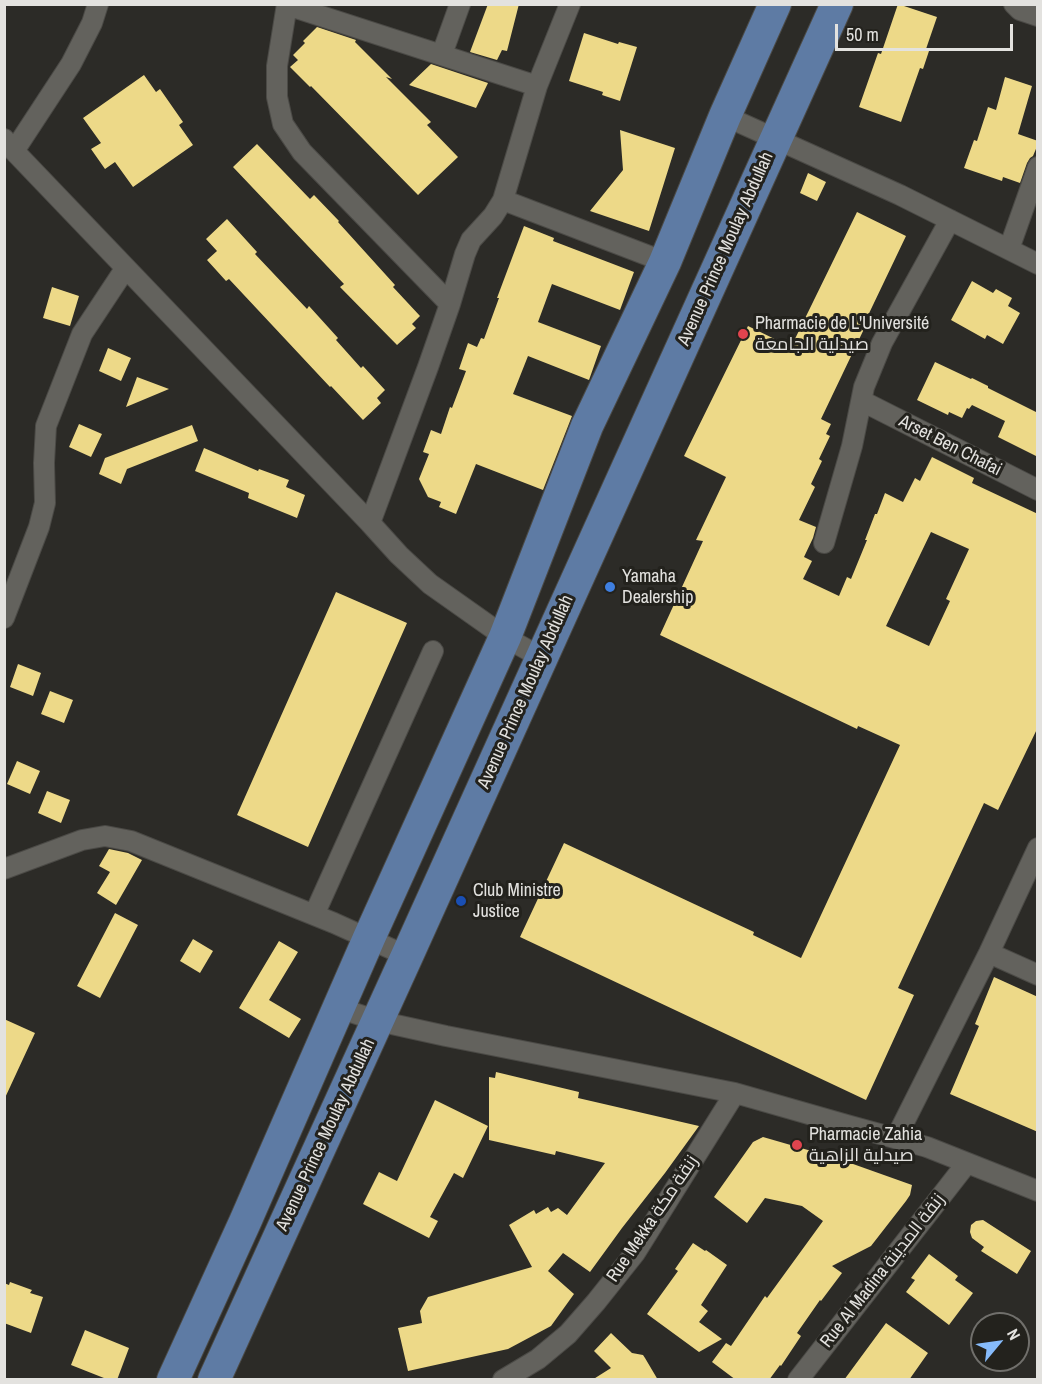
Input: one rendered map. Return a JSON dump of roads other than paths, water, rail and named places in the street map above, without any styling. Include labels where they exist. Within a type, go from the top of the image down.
[{"type":"main road","name":"Avenue Prince Moulay Abdullah","points":[[173,1380],[505,637],[587,426],[665,262],[725,116],[775,4]]},
{"type":"main road","name":"Avenue Prince Moulay Abdullah","points":[[214,1380],[837,4]]},
{"type":"main road","points":[[198,1326],[232,1340]]},
{"type":"street","points":[[98,4],[92,23],[71,64],[9,145],[399,555],[430,584],[505,637],[542,658]]},
{"type":"street","points":[[442,54],[460,4]]},
{"type":"street","points":[[370,523],[428,367],[465,254],[471,240],[493,216],[502,200],[537,86],[570,4]]},
{"type":"street","points":[[1014,4],[1020,10],[1038,16]]},
{"type":"street","points":[[450,304],[302,152],[283,124],[277,97],[278,66],[287,5],[537,86]]},
{"type":"street","points":[[725,116],[900,195],[1038,264]]},
{"type":"street","points":[[1009,249],[1038,167]]},
{"type":"street","points":[[502,200],[665,262]]},
{"type":"street","points":[[824,543],[852,446],[864,387],[882,343],[950,220]]},
{"type":"street","points":[[4,618],[39,527],[45,503],[46,426],[82,334],[125,269]]},
{"type":"street","name":"Arset Ben Chafai","points":[[862,401],[1038,490]]},
{"type":"street","points":[[314,915],[433,651]]},
{"type":"street","points":[[4,869],[82,840],[105,836],[131,841],[314,915],[407,956]]},
{"type":"street","points":[[896,1138],[989,953],[1038,848]]},
{"type":"street","points":[[989,953],[1038,975]]},
{"type":"street","points":[[339,1008],[378,1021],[446,1036],[735,1092],[927,1147],[1038,1191]]},
{"type":"street","name":"Rue Mekka زنقة مكة","points":[[503,1380],[538,1359],[568,1334],[596,1302],[635,1253],[735,1092]]},
{"type":"street","name":"Rue Al Madina زنقة المدينة","points":[[798,1380],[968,1163]]},
{"type":"place","name":"Pharmacie de L'Université صيدلية الجامعة","points":[[743,334]]},
{"type":"place","name":"Yamaha Dealership","points":[[610,587]]},
{"type":"place","name":"Club Ministre Justice","points":[[461,901]]},
{"type":"place","name":"Pharmacie Zahia صيدلية الزاهية","points":[[797,1145]]}]
